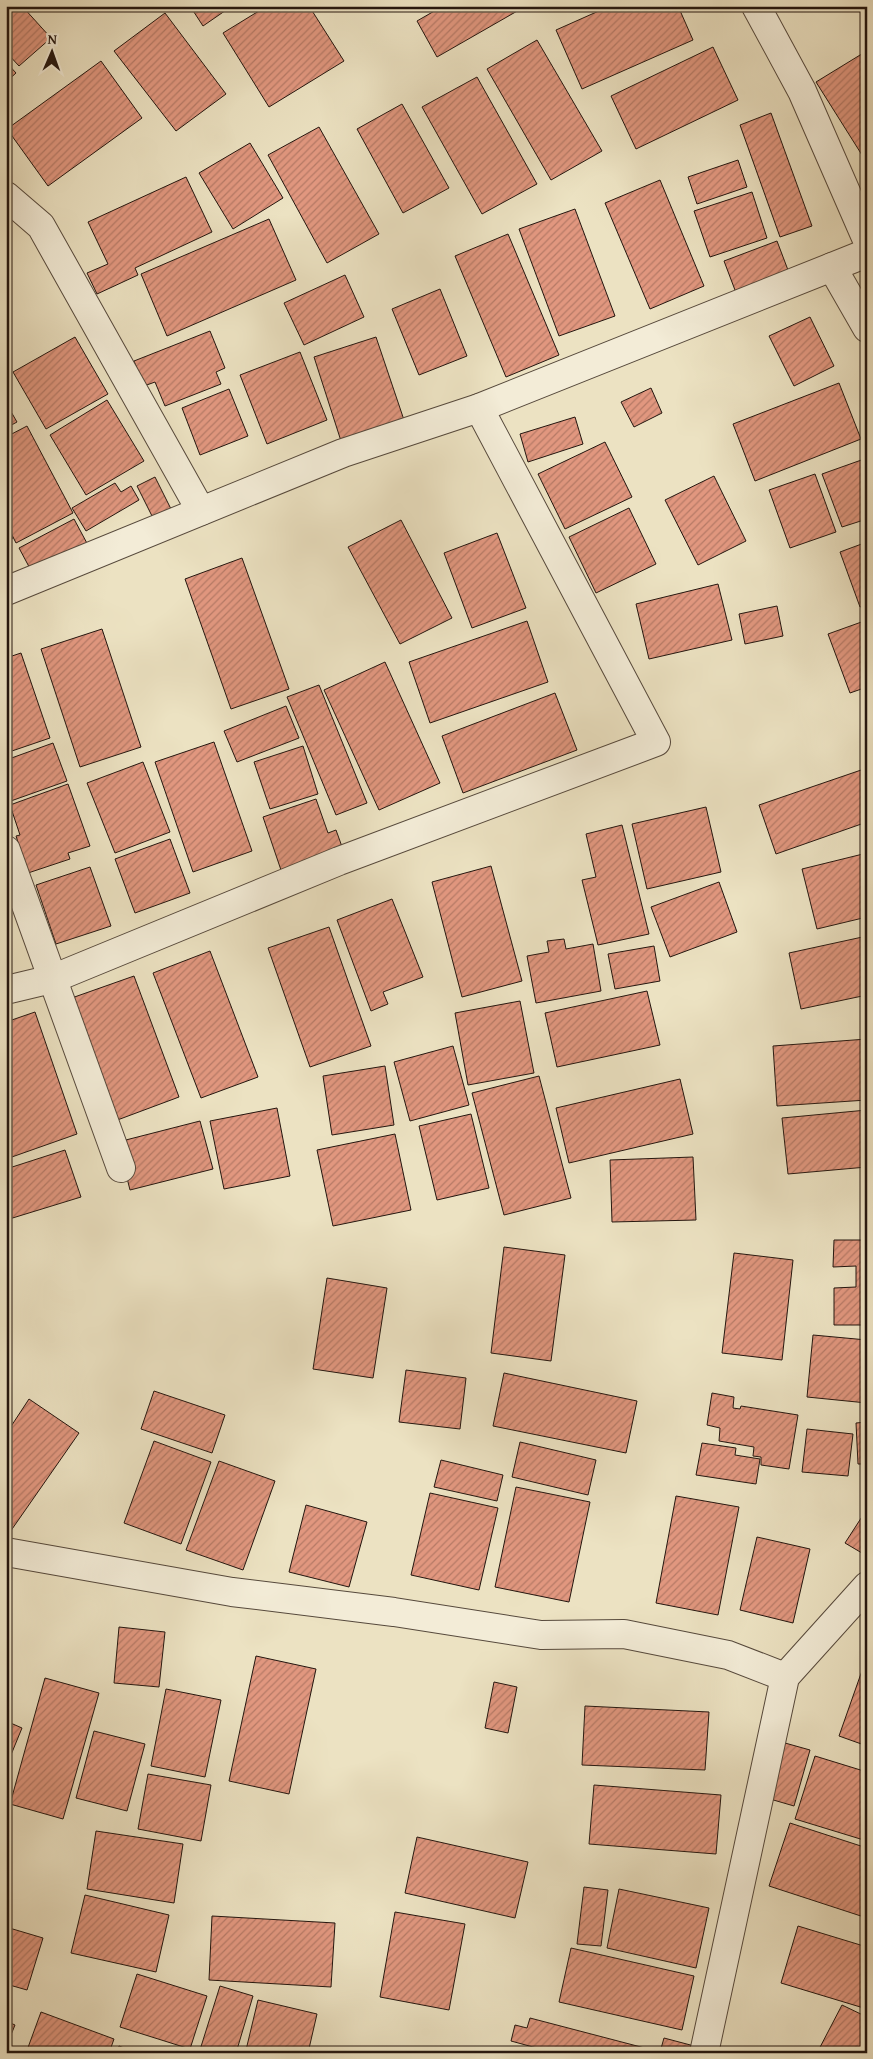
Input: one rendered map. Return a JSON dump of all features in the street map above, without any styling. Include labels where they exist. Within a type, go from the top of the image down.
[{"type":"street","points":[[756,6],[802,90],[867,240]]},
{"type":"street","points":[[6,196],[41,226],[201,511]]},
{"type":"street","points":[[6,591],[343,453],[479,408],[867,253]]},
{"type":"street","points":[[832,267],[867,328]]},
{"type":"street","points":[[6,990],[52,979],[339,861],[656,742],[479,408]]},
{"type":"street","points":[[6,850],[122,1168]]},
{"type":"street","points":[[6,1552],[232,1592],[394,1612],[541,1635],[624,1634],[728,1655],[785,1677]]},
{"type":"street","points":[[704,2053],[785,1677],[867,1586]]},
{"type":"building","points":[[6,6],[22,6],[51,38],[19,66],[6,52]]},
{"type":"building","points":[[190,6],[232,6],[203,26]]},
{"type":"building","points":[[267,6],[309,6],[344,61],[269,107],[223,33]]},
{"type":"building","points":[[377,6],[389,6],[379,11]]},
{"type":"building","points":[[443,6],[526,6],[437,57],[417,21]]},
{"type":"building","points":[[610,6],[678,6],[693,40],[582,89],[556,30]]},
{"type":"building","points":[[165,13],[226,94],[176,131],[114,51]]},
{"type":"building","points":[[537,40],[602,151],[551,180],[487,69]]},
{"type":"building","points":[[713,47],[738,100],[636,149],[611,96]]},
{"type":"building","points":[[865,52],[867,54],[867,163],[816,82]]},
{"type":"building","points":[[101,61],[142,118],[48,186],[7,129]]},
{"type":"building","points":[[6,62],[16,73],[6,82]]},
{"type":"building","points":[[477,77],[537,184],[482,214],[422,107]]},
{"type":"building","points":[[402,104],[449,188],[403,213],[357,129]]},
{"type":"building","points":[[771,113],[812,226],[780,237],[740,125]]},
{"type":"building","points":[[319,127],[379,234],[327,263],[268,155]]},
{"type":"building","points":[[250,143],[283,198],[233,229],[199,173]]},
{"type":"building","points":[[738,160],[747,187],[697,204],[688,177]]},
{"type":"building","points":[[186,177],[212,232],[135,268],[138,275],[97,294],[87,273],[108,264],[88,222]]},
{"type":"building","points":[[660,180],[704,286],[650,309],[605,203]]},
{"type":"building","points":[[752,192],[767,238],[710,257],[694,211]]},
{"type":"building","points":[[575,209],[615,316],[559,336],[519,229]]},
{"type":"building","points":[[269,219],[296,280],[167,336],[141,274]]},
{"type":"building","points":[[508,234],[559,355],[506,377],[455,256]]},
{"type":"building","points":[[777,241],[791,278],[738,298],[724,261]]},
{"type":"building","points":[[345,275],[364,317],[304,345],[284,303]]},
{"type":"building","points":[[440,289],[467,356],[419,375],[392,309]]},
{"type":"building","points":[[810,317],[834,366],[794,386],[769,336]]},
{"type":"building","points":[[210,331],[225,368],[216,372],[221,384],[165,406],[155,382],[144,386],[134,361]]},
{"type":"building","points":[[75,337],[108,394],[46,429],[13,372]]},
{"type":"building","points":[[376,337],[404,420],[341,441],[314,357]]},
{"type":"building","points":[[300,352],[327,420],[267,444],[240,375]]},
{"type":"building","points":[[839,383],[861,439],[755,481],[733,424]]},
{"type":"building","points":[[651,388],[662,413],[634,427],[621,402]]},
{"type":"building","points":[[229,389],[248,436],[200,455],[182,408]]},
{"type":"building","points":[[107,400],[144,461],[86,495],[50,435]]},
{"type":"building","points":[[6,403],[17,422],[6,428]]},
{"type":"building","points":[[575,417],[583,444],[528,462],[520,434]]},
{"type":"building","points":[[27,426],[73,513],[16,543],[6,523],[6,437]]},
{"type":"building","points":[[605,442],[632,497],[565,529],[538,474]]},
{"type":"building","points":[[867,458],[867,519],[842,527],[822,474]]},
{"type":"building","points":[[815,474],[836,532],[790,548],[769,490]]},
{"type":"building","points":[[714,476],[746,541],[698,565],[665,500]]},
{"type":"building","points":[[155,477],[171,509],[153,518],[137,486]]},
{"type":"building","points":[[115,483],[121,492],[131,486],[139,500],[86,531],[72,508]]},
{"type":"building","points":[[629,508],[656,564],[596,593],[569,537]]},
{"type":"building","points":[[74,519],[89,547],[34,576],[19,548]]},
{"type":"building","points":[[401,520],[452,618],[400,644],[348,547]]},
{"type":"building","points":[[6,527],[13,538],[6,542]]},
{"type":"building","points":[[497,533],[526,608],[472,628],[444,553]]},
{"type":"building","points":[[867,542],[867,604],[860,607],[840,552]]},
{"type":"building","points":[[242,558],[289,689],[231,709],[185,579]]},
{"type":"building","points":[[718,584],[732,640],[649,659],[636,604]]},
{"type":"building","points":[[777,606],[783,636],[745,644],[739,614]]},
{"type":"building","points":[[867,620],[867,687],[850,693],[828,634]]},
{"type":"building","points":[[527,621],[548,682],[430,723],[409,662]]},
{"type":"building","points":[[102,629],[141,747],[80,767],[41,649]]},
{"type":"building","points":[[21,653],[50,738],[6,753],[6,658]]},
{"type":"building","points":[[385,662],[440,783],[379,810],[324,690]]},
{"type":"building","points":[[319,685],[367,803],[336,815],[287,697]]},
{"type":"building","points":[[555,693],[577,750],[463,793],[442,736]]},
{"type":"building","points":[[286,706],[299,738],[237,762],[224,731]]},
{"type":"building","points":[[214,742],[252,851],[193,872],[155,762]]},
{"type":"building","points":[[53,743],[67,781],[8,802],[6,760]]},
{"type":"building","points":[[303,746],[318,794],[270,809],[254,762]]},
{"type":"building","points":[[143,762],[170,832],[115,853],[87,783]]},
{"type":"building","points":[[867,768],[867,822],[776,854],[759,805]]},
{"type":"building","points":[[68,784],[90,846],[68,853],[70,859],[28,873],[16,836],[20,835],[10,805]]},
{"type":"building","points":[[316,799],[328,833],[336,830],[345,855],[283,876],[263,817]]},
{"type":"building","points":[[706,807],[721,872],[647,889],[632,824]]},
{"type":"building","points":[[622,825],[649,934],[598,945],[582,880],[596,877],[586,834]]},
{"type":"building","points":[[170,839],[190,893],[135,913],[115,859]]},
{"type":"building","points":[[863,854],[867,871],[867,917],[817,929],[802,869]]},
{"type":"building","points":[[491,866],[522,981],[462,997],[432,882]]},
{"type":"building","points":[[90,867],[111,926],[56,944],[36,885]]},
{"type":"building","points":[[719,882],[737,932],[670,957],[651,907]]},
{"type":"building","points":[[392,899],[423,977],[383,992],[388,1004],[371,1011],[337,920]]},
{"type":"building","points":[[329,927],[371,1046],[310,1067],[268,948]]},
{"type":"building","points":[[867,936],[867,995],[801,1009],[789,953]]},
{"type":"building","points":[[564,939],[566,949],[593,944],[601,991],[536,1003],[527,956],[549,952],[547,941]]},
{"type":"building","points":[[654,946],[660,981],[615,989],[608,954]]},
{"type":"building","points":[[210,951],[258,1077],[201,1098],[153,973]]},
{"type":"building","points":[[134,976],[179,1097],[112,1122],[66,1000]]},
{"type":"building","points":[[647,991],[660,1045],[557,1067],[545,1013]]},
{"type":"building","points":[[520,1001],[534,1073],[468,1085],[455,1013]]},
{"type":"building","points":[[35,1012],[77,1134],[9,1158],[6,1149],[6,1022]]},
{"type":"building","points":[[867,1039],[867,1100],[777,1106],[773,1046]]},
{"type":"building","points":[[453,1046],[469,1105],[410,1121],[394,1062]]},
{"type":"building","points":[[385,1066],[394,1125],[332,1135],[323,1076]]},
{"type":"building","points":[[539,1076],[571,1198],[504,1215],[472,1093]]},
{"type":"building","points":[[680,1079],[693,1134],[569,1163],[556,1108]]},
{"type":"building","points":[[277,1108],[290,1176],[224,1189],[210,1121]]},
{"type":"building","points":[[867,1110],[867,1167],[788,1174],[782,1118]]},
{"type":"building","points":[[471,1114],[489,1188],[437,1200],[419,1126]]},
{"type":"building","points":[[200,1121],[213,1169],[130,1190],[118,1142]]},
{"type":"building","points":[[395,1134],[411,1210],[333,1226],[317,1150]]},
{"type":"building","points":[[65,1150],[81,1197],[6,1220],[6,1169]]},
{"type":"building","points":[[693,1157],[696,1220],[612,1222],[610,1160]]},
{"type":"building","points":[[834,1240],[867,1240],[867,1325],[834,1325],[834,1288],[856,1287],[856,1266],[833,1267]]},
{"type":"building","points":[[504,1247],[565,1255],[551,1361],[491,1353]]},
{"type":"building","points":[[734,1253],[793,1260],[782,1360],[722,1353]]},
{"type":"building","points":[[327,1278],[387,1288],[373,1378],[313,1369]]},
{"type":"building","points":[[813,1335],[867,1340],[867,1403],[807,1397]]},
{"type":"building","points":[[406,1370],[466,1378],[460,1429],[399,1422]]},
{"type":"building","points":[[504,1373],[637,1401],[626,1453],[493,1426]]},
{"type":"building","points":[[154,1391],[225,1415],[212,1453],[141,1429]]},
{"type":"building","points":[[712,1393],[734,1397],[733,1408],[740,1409],[741,1406],[798,1415],[789,1469],[761,1465],[761,1457],[753,1456],[754,1447],[719,1441],[720,1428],[707,1425]]},
{"type":"building","points":[[29,1399],[79,1433],[10,1532],[6,1529],[6,1434]]},
{"type":"building","points":[[867,1422],[867,1464],[858,1464],[856,1423]]},
{"type":"building","points":[[807,1429],[853,1434],[848,1476],[802,1472]]},
{"type":"building","points":[[154,1441],[211,1462],[181,1544],[124,1523]]},
{"type":"building","points":[[520,1442],[596,1460],[588,1495],[512,1477]]},
{"type":"building","points":[[702,1443],[736,1448],[735,1455],[760,1459],[756,1484],[696,1475]]},
{"type":"building","points":[[441,1460],[503,1475],[497,1501],[434,1487]]},
{"type":"building","points":[[219,1461],[275,1481],[243,1570],[186,1550]]},
{"type":"building","points":[[516,1487],[590,1502],[569,1602],[495,1587]]},
{"type":"building","points":[[430,1493],[498,1508],[479,1590],[411,1575]]},
{"type":"building","points":[[676,1496],[739,1507],[718,1615],[656,1603]]},
{"type":"building","points":[[306,1505],[367,1522],[349,1587],[289,1572]]},
{"type":"building","points":[[867,1509],[867,1556],[845,1543]]},
{"type":"building","points":[[757,1537],[810,1549],[793,1623],[740,1610]]},
{"type":"building","points":[[119,1627],[165,1632],[159,1687],[114,1683]]},
{"type":"building","points":[[256,1656],[316,1669],[289,1794],[229,1781]]},
{"type":"building","points":[[864,1665],[867,1666],[867,1746],[839,1736]]},
{"type":"building","points":[[45,1678],[99,1693],[63,1819],[10,1804]]},
{"type":"building","points":[[494,1682],[517,1687],[508,1733],[485,1728]]},
{"type":"building","points":[[166,1689],[221,1700],[205,1777],[151,1766]]},
{"type":"building","points":[[585,1706],[709,1712],[705,1770],[582,1765]]},
{"type":"building","points":[[6,1721],[22,1728],[6,1767]]},
{"type":"building","points":[[94,1731],[145,1744],[127,1811],[76,1798]]},
{"type":"building","points":[[785,1743],[810,1750],[794,1806],[770,1799]]},
{"type":"building","points":[[815,1756],[867,1772],[867,1841],[795,1819]]},
{"type":"building","points":[[148,1774],[211,1785],[201,1841],[138,1829]]},
{"type":"building","points":[[594,1785],[721,1795],[716,1854],[589,1844]]},
{"type":"building","points":[[790,1823],[867,1848],[867,1918],[769,1886]]},
{"type":"building","points":[[96,1831],[183,1844],[174,1903],[87,1889]]},
{"type":"building","points":[[417,1837],[528,1862],[515,1918],[405,1893]]},
{"type":"building","points":[[584,1887],[608,1890],[601,1946],[577,1944]]},
{"type":"building","points":[[619,1889],[709,1908],[696,1968],[607,1948]]},
{"type":"building","points":[[85,1895],[169,1915],[156,1972],[71,1953]]},
{"type":"building","points":[[395,1912],[465,1924],[449,2010],[380,1997]]},
{"type":"building","points":[[212,1916],[335,1923],[331,1987],[209,1980]]},
{"type":"building","points":[[798,1926],[867,1947],[867,2009],[781,1983]]},
{"type":"building","points":[[6,1927],[43,1938],[27,1990],[6,1984]]},
{"type":"building","points":[[571,1948],[694,1976],[682,2030],[559,2002]]},
{"type":"building","points":[[137,1974],[207,1996],[190,2049],[120,2027]]},
{"type":"building","points":[[220,1986],[253,1996],[236,2053],[199,2053]]},
{"type":"building","points":[[258,2000],[317,2014],[308,2053],[261,2053],[246,2050]]},
{"type":"building","points":[[842,2005],[867,2017],[867,2053],[817,2053]]},
{"type":"building","points":[[41,2012],[114,2039],[109,2053],[26,2053]]},
{"type":"building","points":[[530,2018],[660,2052],[664,2038],[698,2047],[696,2053],[555,2053],[511,2041],[515,2025],[527,2028]]},
{"type":"building","points":[[6,2021],[15,2025],[6,2047]]},
{"type":"building","points":[[119,2046],[137,2053],[117,2053]]}]
